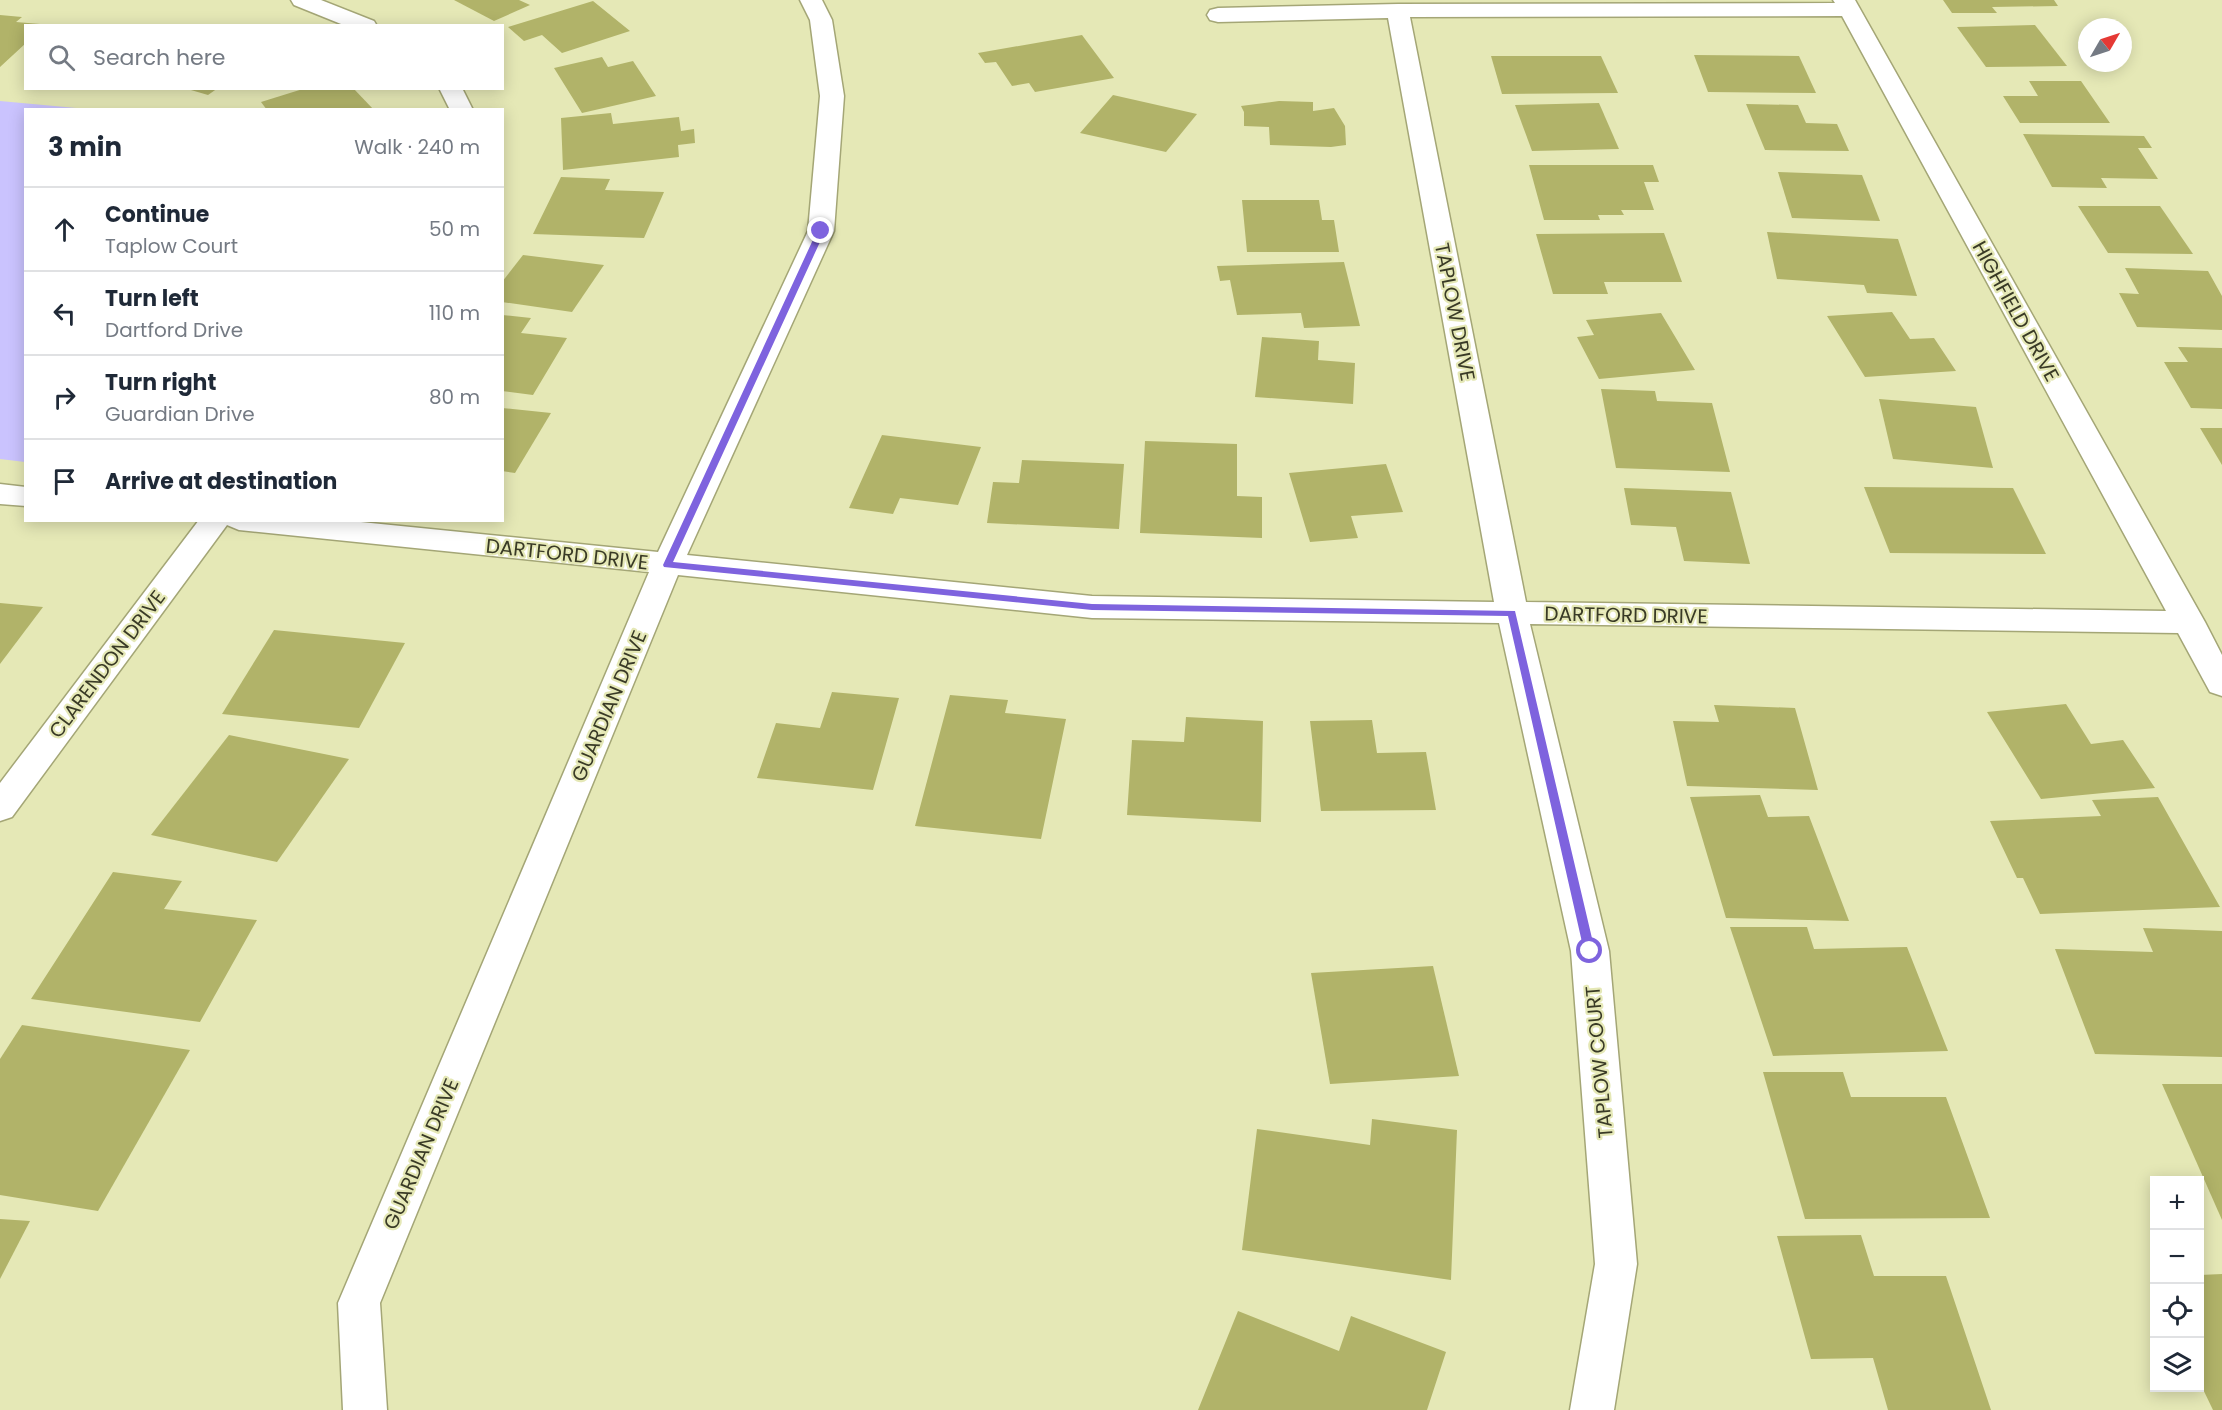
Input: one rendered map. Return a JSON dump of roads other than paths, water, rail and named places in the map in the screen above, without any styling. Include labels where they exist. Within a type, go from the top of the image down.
[{"type":"street","points":[[302,0],[361,24]]},
{"type":"street","name":"GUARDIAN DRIVE","points":[[364,1410],[359,1303],[667,565],[821,231],[832,96],[821,20],[811,0]]},
{"type":"street","points":[[1218,15],[1846,4]]},
{"type":"street","name":"HIGHFIELD DRIVE","points":[[1846,4],[2222,684]]},
{"type":"street","name":"TAPLOW DRIVE","points":[[1398,11],[1512,613]]},
{"type":"street","points":[[451,90],[461,108]]},
{"type":"street","points":[[0,494],[24,497]]},
{"type":"street","name":"CLARENDON DRIVE","points":[[0,808],[214,522]]},
{"type":"street","name":"DARTFORD DRIVE","points":[[258,522],[1092,607],[2189,622]]},
{"type":"street","name":"TAPLOW COURT","points":[[1512,613],[1590,951],[1616,1264],[1592,1410]]}]
